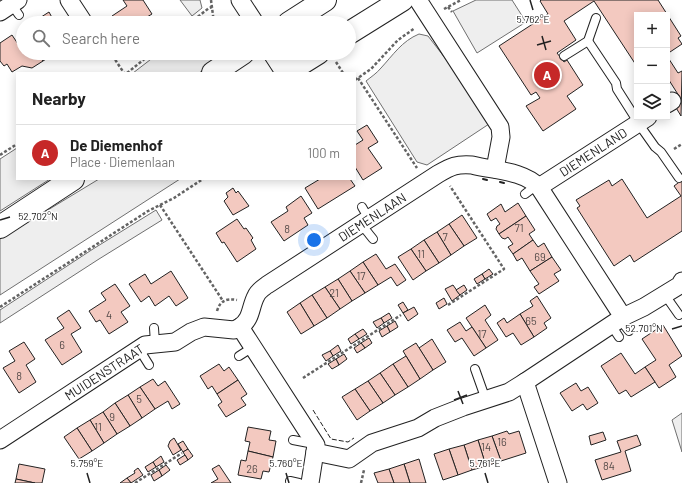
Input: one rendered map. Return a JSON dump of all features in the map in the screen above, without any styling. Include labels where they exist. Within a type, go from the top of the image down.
[{"type":"main road","points":[[301,16],[325,0]]},
{"type":"main road","points":[[356,29],[402,0]]},
{"type":"main road","points":[[214,72],[232,60]]},
{"type":"main road","points":[[288,72],[307,60]]},
{"type":"main road","points":[[0,227],[71,180]]},
{"type":"street","points":[[69,0],[79,16]]},
{"type":"street","points":[[240,0],[250,16]]},
{"type":"street","points":[[418,0],[500,128],[501,138],[496,170]]},
{"type":"street","points":[[278,60],[285,72]]},
{"type":"street","name":"DIEMENLAND","points":[[534,189],[643,120]]},
{"type":"street","name":"DIEMENLAAN","points":[[240,327],[248,320],[255,298],[260,290],[267,284],[364,217],[452,166],[458,164],[496,170],[522,176],[528,179],[620,328]]},
{"type":"street","points":[[240,327],[246,352],[315,448],[349,459],[372,443],[418,428],[435,418],[509,392],[620,328],[644,307],[680,285],[682,281]]},
{"type":"street","name":"MUIDENSTRAAT","points":[[0,440],[145,345],[155,336],[167,344],[175,342],[192,332],[204,328],[234,330],[240,327]]},
{"type":"street","points":[[525,382],[558,483]]},
{"type":"street","points":[[310,483],[315,448]]},
{"type":"lane","points":[[564,56],[588,41],[596,18]]},
{"type":"lane","points":[[588,41],[616,83],[617,88],[634,109]]},
{"type":"lane","points":[[643,120],[655,147],[661,152],[679,178]]},
{"type":"lane","points":[[364,217],[373,239]]},
{"type":"lane","points":[[665,295],[679,315]]},
{"type":"lane","points":[[139,349],[150,365]]},
{"type":"lane","points":[[475,369],[486,400]]},
{"type":"lane","points":[[293,440],[315,448]]},
{"type":"lane","points":[[290,481],[299,483]]},
{"type":"path","points":[[212,0],[213,16]]},
{"type":"path","points":[[452,12],[447,8],[461,0]]},
{"type":"path","points":[[199,16],[209,8],[212,8]]},
{"type":"path","points":[[418,26],[398,40],[371,69],[356,79],[420,173]]},
{"type":"path","points":[[115,60],[123,72]]},
{"type":"path","points":[[128,72],[143,60]]},
{"type":"path","points":[[0,155],[16,145]]},
{"type":"path","points":[[0,307],[148,211],[174,198],[201,180]]},
{"type":"path","points":[[448,305],[504,269],[449,185]]},
{"type":"path","points":[[160,205],[223,301]]},
{"type":"path","points":[[216,314],[219,304],[226,299],[242,301]]},
{"type":"path","points":[[303,378],[400,315]]},
{"type":"path","points":[[135,483],[182,453]]},
{"type":"shaded area","points":[[180,0],[200,0],[202,8],[192,16]]},
{"type":"shaded area","points":[[476,0],[512,0],[526,22],[477,53],[453,11]]},
{"type":"shaded area","points":[[419,34],[428,36],[455,71],[489,124],[427,165],[417,162],[366,81],[378,72],[403,44]]},
{"type":"shaded area","points":[[150,60],[216,61],[200,72],[134,72]]},
{"type":"shaded area","points":[[16,149],[16,180],[48,180],[0,211],[0,159]]},
{"type":"shaded area","points":[[97,180],[178,180],[0,295],[0,239]]},
{"type":"shaded area","points":[[156,210],[162,220],[0,323],[0,310]]},
{"type":"shaded area","points":[[682,413],[682,452],[672,420]]},
{"type":"building","points":[[123,0],[143,0],[152,14],[149,16],[112,16],[127,6]]},
{"type":"building","points":[[658,0],[666,12],[634,12],[634,62],[594,1],[564,21],[576,40],[557,53],[564,62],[567,60],[583,85],[567,96],[576,109],[543,131],[526,106],[540,98],[536,92],[531,95],[499,46],[548,14],[540,1]]},
{"type":"building","points":[[49,12],[51,16],[43,16]]},
{"type":"building","points":[[670,19],[681,36],[678,38],[682,44],[670,52]]},
{"type":"building","points":[[12,35],[16,41],[16,60],[43,61],[32,68],[22,66],[12,72],[7,64],[4,66],[0,61],[0,43]]},
{"type":"building","points":[[670,61],[678,73],[682,71],[681,116],[672,101],[679,96],[670,82]]},
{"type":"building","points":[[367,125],[378,142],[368,148],[382,168],[363,180],[356,169],[356,144],[363,140],[357,131]]},
{"type":"building","points":[[622,179],[647,218],[681,196],[674,186],[682,180],[682,231],[634,262],[630,255],[614,266],[577,208],[580,206],[576,200],[609,180],[612,186]]},
{"type":"building","points":[[318,180],[351,180],[355,186],[318,209],[305,188]]},
{"type":"building","points":[[233,188],[236,193],[238,191],[249,206],[233,215],[224,201],[228,197],[226,193]]},
{"type":"building","points":[[301,196],[312,213],[304,218],[308,225],[284,241],[271,222],[288,211],[286,207]]},
{"type":"building","points":[[518,203],[526,216],[499,234],[496,229],[500,224],[496,218],[491,221],[487,214],[501,204],[505,212]]},
{"type":"building","points":[[462,215],[477,238],[464,246],[449,224]]},
{"type":"building","points":[[526,216],[535,230],[529,234],[533,240],[513,254],[508,247],[513,244],[508,237],[505,239],[502,238],[499,234]]},
{"type":"building","points":[[237,219],[253,238],[251,240],[256,249],[237,262],[224,242],[222,243],[216,233]]},
{"type":"building","points":[[449,224],[464,246],[451,255],[437,232]]},
{"type":"building","points":[[437,232],[451,255],[439,263],[424,240]]},
{"type":"building","points":[[424,240],[439,263],[426,271],[411,249]]},
{"type":"building","points":[[533,240],[538,247],[544,243],[552,257],[530,271],[522,258],[517,261],[513,254]]},
{"type":"building","points":[[411,249],[426,271],[413,280],[398,257]]},
{"type":"building","points":[[376,254],[386,269],[395,264],[406,280],[397,286],[391,277],[378,285],[363,262]]},
{"type":"building","points":[[552,257],[561,270],[554,274],[559,281],[539,294],[534,287],[539,284],[530,271]]},
{"type":"building","points":[[363,262],[378,285],[365,293],[350,271]]},
{"type":"building","points":[[489,269],[493,274],[485,279],[482,274]]},
{"type":"building","points":[[171,271],[188,298],[176,306],[169,296],[155,306],[149,296],[141,302],[129,284],[145,274],[151,284]]},
{"type":"building","points":[[350,271],[365,293],[352,301],[338,279]]},
{"type":"building","points":[[482,274],[485,279],[477,284],[474,279]]},
{"type":"building","points":[[338,279],[352,301],[340,309],[325,287]]},
{"type":"building","points":[[115,284],[130,306],[121,312],[128,322],[109,334],[100,320],[96,322],[89,311],[106,300],[101,293]]},
{"type":"building","points":[[453,285],[460,295],[452,301],[445,289]]},
{"type":"building","points":[[464,285],[467,290],[460,295],[456,290]]},
{"type":"building","points":[[325,287],[340,309],[327,318],[312,295]]},
{"type":"building","points":[[312,295],[327,318],[314,326],[300,303]]},
{"type":"building","points":[[537,296],[551,318],[544,323],[547,328],[534,337],[520,314],[533,306],[530,301]]},
{"type":"building","points":[[444,298],[447,304],[439,309],[436,303]]},
{"type":"building","points":[[403,302],[408,310],[403,313],[398,305]]},
{"type":"building","points":[[300,303],[314,326],[301,334],[287,312]]},
{"type":"building","points":[[485,305],[491,315],[485,320],[498,340],[486,348],[466,318]]},
{"type":"building","points":[[414,307],[418,314],[408,321],[403,313]]},
{"type":"building","points":[[69,310],[81,328],[71,334],[82,352],[62,365],[45,340],[64,328],[57,318]]},
{"type":"building","points":[[389,313],[392,318],[384,323],[381,318]]},
{"type":"building","points":[[520,314],[534,337],[521,345],[513,333],[506,337],[497,323],[504,318],[507,323]]},
{"type":"building","points":[[381,318],[384,323],[377,328],[373,322]]},
{"type":"building","points":[[395,321],[398,327],[390,332],[387,326]]},
{"type":"building","points":[[460,322],[466,331],[472,327],[486,348],[474,356],[462,338],[455,342],[447,330]]},
{"type":"building","points":[[663,325],[682,356],[669,365],[676,377],[659,388],[645,367],[656,360],[642,339]]},
{"type":"building","points":[[387,326],[390,332],[382,337],[379,331]]},
{"type":"building","points":[[363,329],[367,334],[359,339],[355,334]]},
{"type":"building","points":[[355,334],[359,339],[351,344],[348,339]]},
{"type":"building","points":[[369,338],[372,343],[365,348],[361,343]]},
{"type":"building","points":[[432,339],[446,362],[433,370],[419,348]]},
{"type":"building","points":[[24,342],[35,359],[26,365],[36,382],[19,393],[3,368],[15,361],[9,351]]},
{"type":"building","points":[[361,343],[365,348],[357,353],[354,348]]},
{"type":"building","points":[[416,343],[433,370],[420,379],[403,351]]},
{"type":"building","points":[[338,345],[341,351],[333,356],[330,351]]},
{"type":"building","points":[[330,351],[333,356],[326,361],[322,355]]},
{"type":"building","points":[[621,353],[635,374],[645,367],[655,382],[631,397],[626,390],[619,394],[601,366]]},
{"type":"building","points":[[344,354],[347,359],[339,365],[336,359]]},
{"type":"building","points":[[406,356],[420,379],[408,387],[393,364]]},
{"type":"building","points":[[336,359],[339,365],[332,369],[328,364]]},
{"type":"building","points":[[219,364],[224,371],[229,367],[238,380],[217,394],[212,386],[208,389],[200,376]]},
{"type":"building","points":[[393,364],[408,387],[395,395],[380,373]]},
{"type":"building","points":[[380,373],[395,395],[383,403],[368,381]]},
{"type":"building","points":[[153,379],[158,386],[165,381],[180,404],[172,409],[168,401],[155,409],[140,387]]},
{"type":"building","points":[[238,380],[247,394],[241,398],[246,405],[226,417],[218,405],[222,402],[217,394]]},
{"type":"building","points":[[368,381],[383,403],[370,411],[355,389]]},
{"type":"building","points":[[576,383],[581,391],[588,387],[598,403],[587,410],[583,404],[572,411],[560,393]]},
{"type":"building","points":[[140,387],[155,409],[142,418],[128,395]]},
{"type":"building","points":[[355,389],[370,411],[357,420],[342,397]]},
{"type":"building","points":[[128,395],[142,418],[130,426],[115,403]]},
{"type":"building","points":[[115,403],[130,426],[117,434],[103,412]]},
{"type":"building","points":[[103,412],[117,434],[104,443],[90,420]]},
{"type":"building","points":[[90,420],[104,443],[92,451],[77,428]]},
{"type":"building","points":[[248,427],[271,431],[269,440],[276,441],[273,457],[248,451],[250,442],[245,441]]},
{"type":"building","points":[[77,428],[92,451],[79,459],[64,437]]},
{"type":"building","points":[[507,431],[509,434],[519,431],[526,453],[501,461],[492,436]]},
{"type":"building","points":[[603,432],[606,440],[591,445],[589,436]]},
{"type":"building","points":[[637,435],[641,445],[625,451],[631,471],[602,480],[595,460],[621,452],[617,441]]},
{"type":"building","points":[[492,436],[501,461],[486,466],[478,440]]},
{"type":"building","points":[[174,438],[181,450],[173,455],[168,446],[170,441]]},
{"type":"building","points":[[478,440],[486,466],[472,470],[464,445]]},
{"type":"building","points":[[183,441],[188,449],[183,452],[178,444]]},
{"type":"building","points":[[464,445],[472,470],[458,475],[449,449]]},
{"type":"building","points":[[188,449],[193,456],[188,460],[183,452]]},
{"type":"building","points":[[449,449],[458,475],[443,480],[434,454]]},
{"type":"building","points":[[248,451],[273,457],[269,472],[263,471],[261,479],[238,475],[241,460],[246,461]]},
{"type":"building","points":[[185,455],[188,460],[180,465],[177,460]]},
{"type":"building","points":[[161,456],[164,462],[156,467],[153,462]]},
{"type":"building","points":[[419,459],[426,483],[410,483],[404,464]]},
{"type":"building","points":[[153,462],[156,467],[148,472],[145,467]]},
{"type":"building","points":[[19,464],[45,469],[42,483],[16,479]]},
{"type":"building","points":[[404,464],[410,483],[394,483],[389,469]]},
{"type":"building","points":[[166,465],[170,470],[162,476],[159,470]]},
{"type":"building","points":[[219,465],[231,483],[211,483],[218,479],[212,469]]},
{"type":"building","points":[[138,468],[143,475],[131,483],[127,478],[135,473],[134,471]]},
{"type":"building","points":[[389,469],[394,483],[378,483],[374,473]]},
{"type":"building","points":[[159,470],[162,476],[154,481],[151,475]]},
{"type":"building","points":[[127,478],[131,483],[120,483]]},
{"type":"building","points":[[16,479],[35,483],[15,483]]},
{"type":"fence","points":[[313,410],[331,439],[348,442],[354,438]]},
{"type":"wall","points":[[483,179],[487,180]]},
{"type":"wall","points":[[500,182],[504,183]]},
{"type":"place","name":"De Diemenhof","points":[[547,75]]}]
